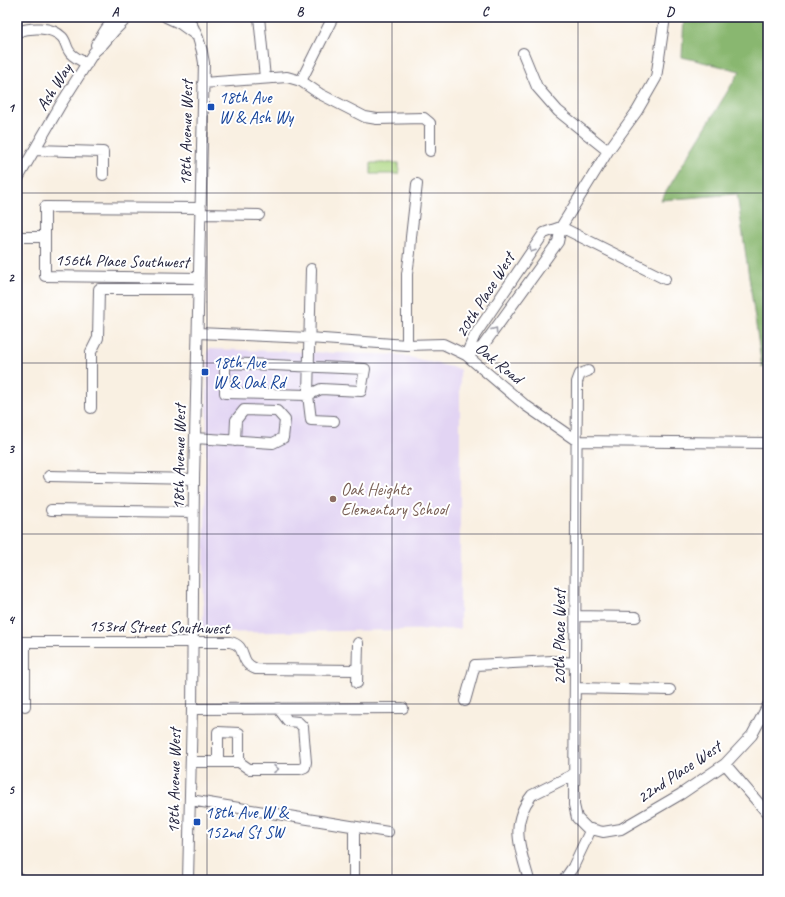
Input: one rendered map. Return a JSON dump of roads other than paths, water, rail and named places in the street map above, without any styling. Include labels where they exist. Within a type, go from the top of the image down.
[{"type":"street","name":"Ash Way","points":[[94,52],[97,42],[115,17]]},
{"type":"street","name":"Ash Way","points":[[17,180],[61,104],[94,52],[126,19],[130,17]]},
{"type":"street","points":[[166,17],[179,23],[197,36]]},
{"type":"street","name":"18th Avenue West","points":[[187,17],[193,26],[203,54],[201,211],[194,479],[193,643],[188,880]]},
{"type":"street","points":[[259,17],[265,78]]},
{"type":"street","points":[[301,82],[334,17]]},
{"type":"street","name":"20th Place West","points":[[466,355],[482,347],[558,242],[561,227],[608,151],[637,111],[656,78],[664,17]]},
{"type":"street","points":[[17,32],[31,28],[51,30],[62,37],[72,55],[87,64]]},
{"type":"street","points":[[523,54],[537,87],[558,111],[608,151]]},
{"type":"street","points":[[203,83],[287,77],[301,82],[320,94],[365,117],[424,118],[430,123],[430,151]]},
{"type":"street","points":[[35,150],[103,152],[103,175]]},
{"type":"street","points":[[407,345],[407,274],[416,184]]},
{"type":"street","points":[[17,235],[45,237],[45,207],[201,211],[259,215]]},
{"type":"street","points":[[561,227],[665,279]]},
{"type":"street","name":"20th Place West","points":[[466,355],[475,335],[544,233],[561,227]]},
{"type":"street","name":"156th Place Southwest","points":[[45,237],[45,276],[199,278]]},
{"type":"street","points":[[311,269],[308,395],[311,420],[334,421]]},
{"type":"street","points":[[91,408],[91,352],[98,338],[99,289],[199,289]]},
{"type":"street","name":"Oak Road","points":[[198,333],[309,338],[407,345],[443,344],[466,355],[525,405],[577,441]]},
{"type":"street","points":[[225,363],[309,366],[365,369],[361,391],[321,389],[308,395],[226,393],[225,363]]},
{"type":"street","name":"20th Place West","points":[[588,371],[580,374],[577,382],[574,805],[577,818],[589,829]]},
{"type":"street","points":[[256,411],[257,394]]},
{"type":"street","points":[[195,438],[274,443],[283,438],[285,420],[277,411],[244,410],[236,420],[235,440]]},
{"type":"street","points":[[577,441],[768,443]]},
{"type":"street","points":[[49,476],[194,479]]},
{"type":"street","points":[[51,510],[194,512]]},
{"type":"street","points":[[576,616],[636,617]]},
{"type":"street","points":[[21,642],[25,706]]},
{"type":"street","name":"153rd Street Southwest","points":[[21,642],[230,642],[240,647],[247,664],[256,669],[357,670]]},
{"type":"street","points":[[357,683],[358,643]]},
{"type":"street","points":[[465,701],[475,665],[552,660],[575,663]]},
{"type":"street","points":[[575,688],[670,690]]},
{"type":"street","name":"22nd Place West","points":[[589,829],[603,832],[621,829],[681,794],[725,764],[752,735],[768,705]]},
{"type":"street","points":[[191,762],[239,762],[249,769],[300,769],[305,767],[306,762],[303,727],[298,722],[288,721],[278,708]]},
{"type":"street","points":[[192,709],[403,708]]},
{"type":"street","points":[[218,762],[218,732],[232,732],[239,733],[239,762]]},
{"type":"street","points":[[725,764],[768,814]]},
{"type":"street","points":[[529,880],[517,836],[520,817],[532,795],[574,774]]},
{"type":"street","points":[[190,800],[388,832]]},
{"type":"street","points":[[354,827],[354,880]]},
{"type":"street","points":[[564,880],[573,867],[589,829]]},
{"type":"street","points":[[17,877],[21,880]]},
{"type":"place","name":"18th Ave W & Ash Wy","points":[[211,107]]},
{"type":"place","name":"18th Ave W & Oak Rd","points":[[205,372]]},
{"type":"place","name":"Oak Heights Elementary School","points":[[333,499]]},
{"type":"place","name":"18th Ave W & 152nd St SW","points":[[197,822]]}]
